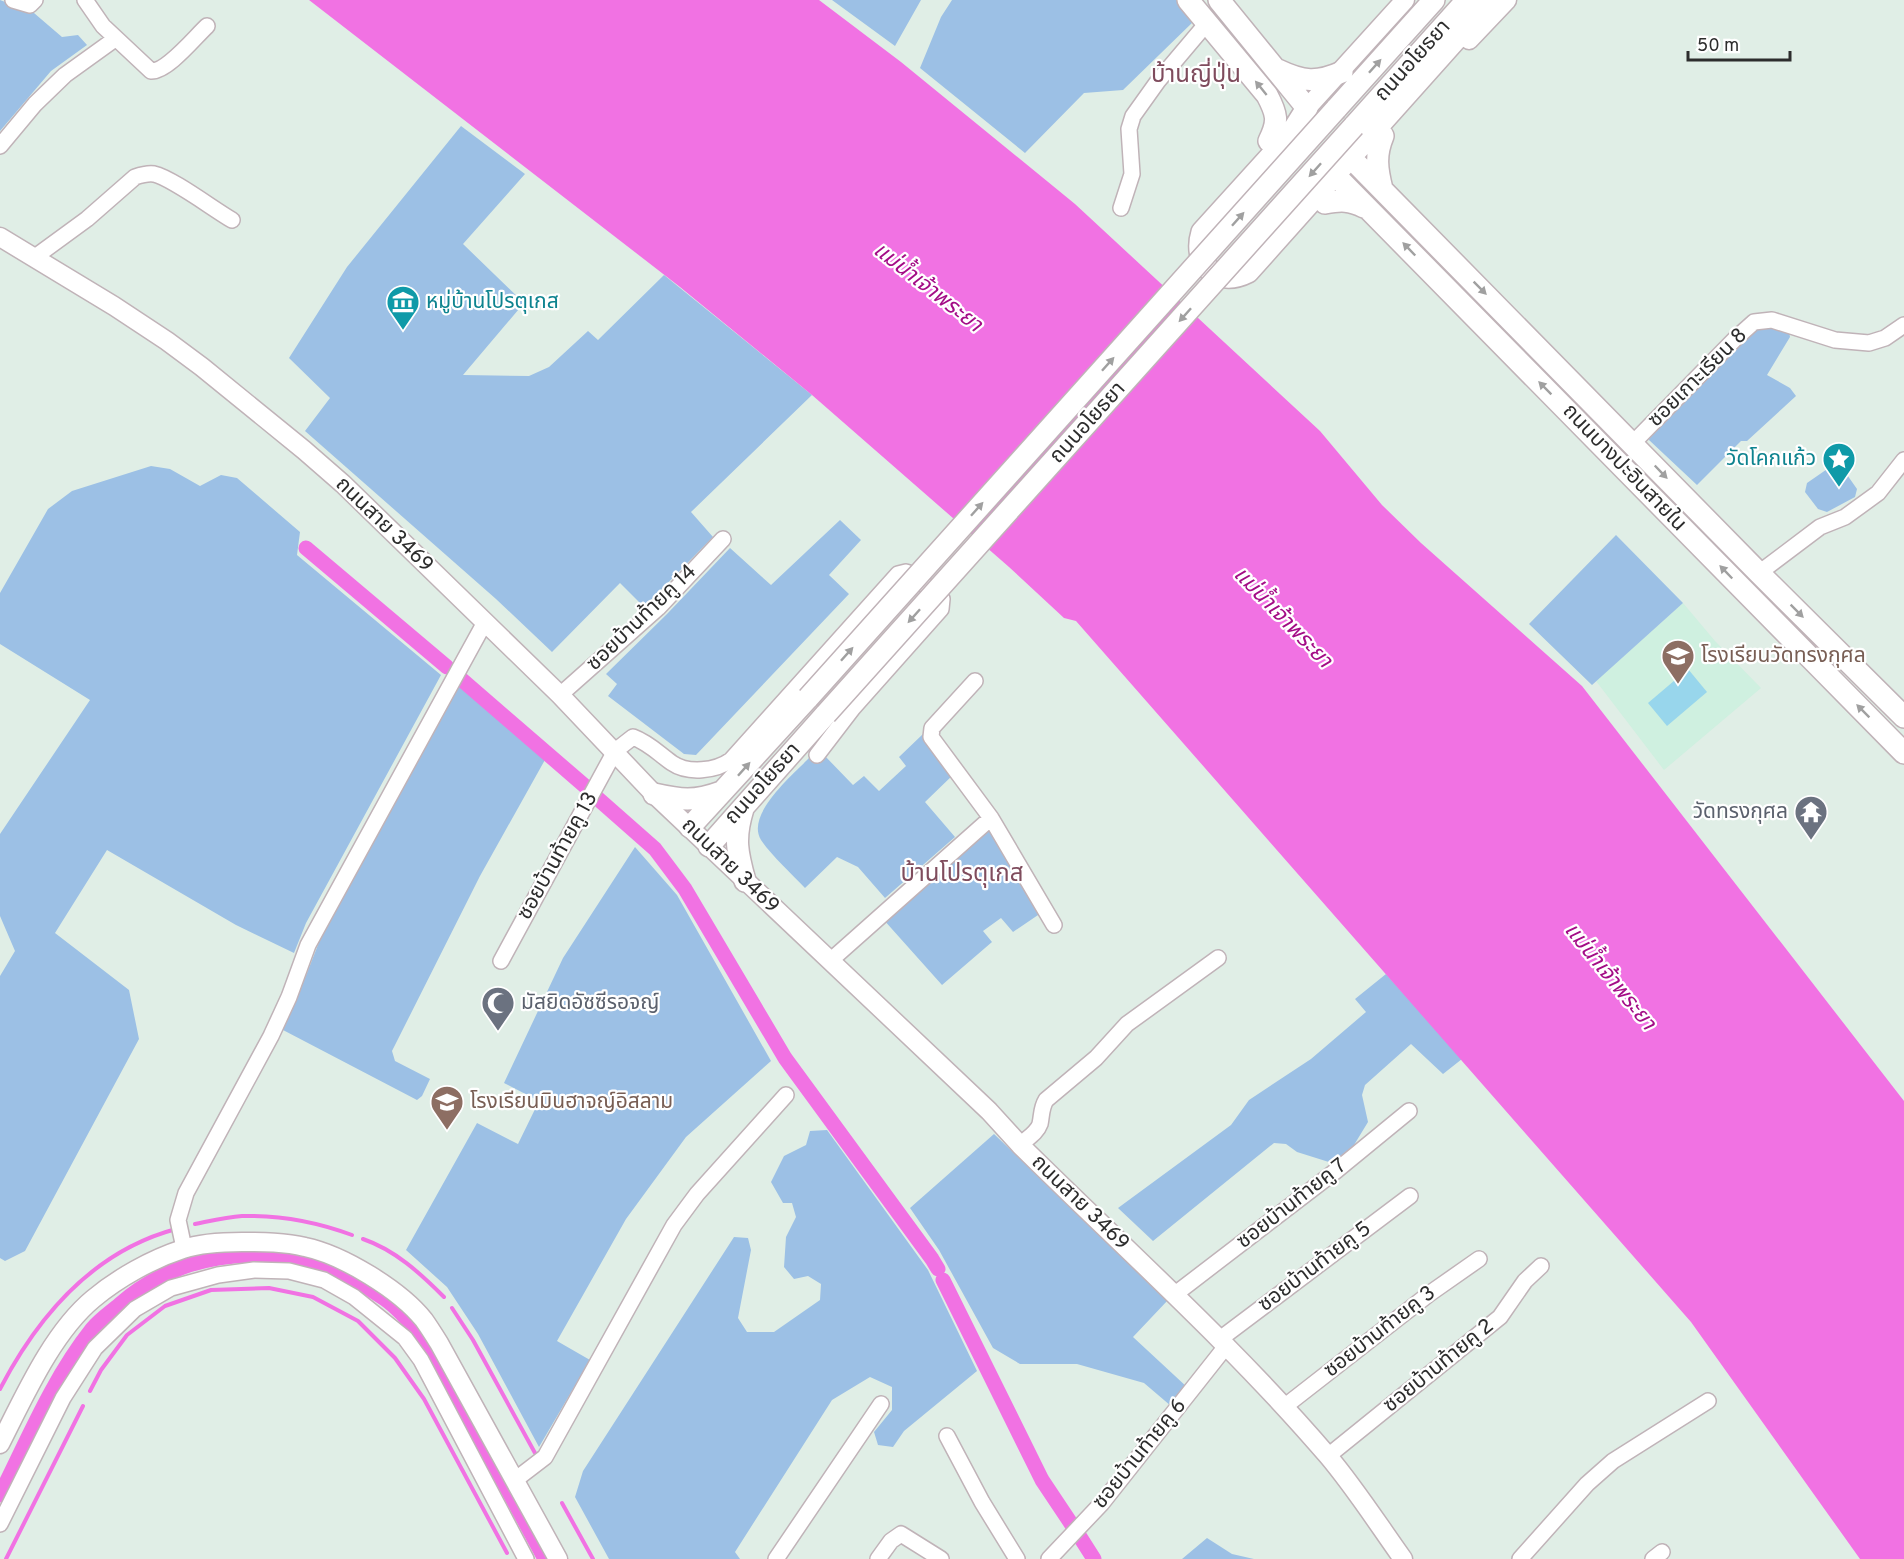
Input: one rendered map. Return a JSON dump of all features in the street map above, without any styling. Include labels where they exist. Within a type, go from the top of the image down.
[{"type":"main road","points":[[1188,0],[1267,95],[1275,112],[1276,126],[1269,141]]},
{"type":"main road","points":[[1219,0],[1307,108]]},
{"type":"main road","name":"ถนนอโยธยา","points":[[690,827],[1434,0]]},
{"type":"main road","name":"ถนนอโยธยา","points":[[708,846],[1467,0]]},
{"type":"main road","points":[[1307,108],[1290,135],[1202,232],[1199,252],[1209,270],[1225,277],[1239,276],[1248,272],[1339,178],[1491,0]]},
{"type":"main road","points":[[1278,70],[1290,76],[1316,81],[1342,72]]},
{"type":"main road","points":[[1307,108],[1282,127],[1191,226],[1187,240],[1187,255],[1192,268],[1201,279],[1214,287],[1228,290],[1242,288],[1256,282],[1325,203],[1339,178]]},
{"type":"main road","points":[[1382,189],[1377,170],[1377,150],[1383,135]]},
{"type":"main road","name":"ถนนบางปะอินสายใน","points":[[1354,161],[1759,573],[1904,717]]},
{"type":"main road","name":"ถนนบางปะอินสายใน","points":[[1339,178],[1904,753]]},
{"type":"main road","points":[[1325,203],[1340,200],[1351,201],[1370,210]]},
{"type":"main road","points":[[654,794],[680,800],[701,800],[724,791]]},
{"type":"main road","points":[[744,806],[736,830],[736,850],[745,880]]},
{"type":"street","points":[[13,0],[30,4],[35,0]]},
{"type":"street","points":[[85,0],[115,39],[151,71],[158,71],[168,64],[207,26]]},
{"type":"street","points":[[1307,108],[1405,0]]},
{"type":"street","name":"ถนนอโยธยา","points":[[1354,161],[1383,135],[1507,0]]},
{"type":"street","points":[[1121,208],[1132,174],[1129,129],[1133,116],[1158,81],[1207,23]]},
{"type":"street","points":[[0,146],[35,104],[65,75],[115,39]]},
{"type":"street","points":[[35,257],[87,219],[135,177],[144,174],[155,174],[232,220]]},
{"type":"street","name":"ถนนสาย 3469","points":[[0,237],[167,341],[248,404],[343,484],[560,695],[654,794],[990,1111],[1020,1145],[1223,1342],[1328,1456],[1356,1491],[1403,1559]]},
{"type":"street","name":"ซอยเกาะเรียน 8","points":[[1633,443],[1754,322],[1772,320],[1835,340],[1869,343],[1885,338],[1904,325]]},
{"type":"street","points":[[1759,573],[1820,527],[1845,517],[1878,494],[1904,460]]},
{"type":"street","name":"ซอยบ้านท้ายคู 14","points":[[560,695],[658,608],[723,539]]},
{"type":"street","points":[[615,751],[633,736],[648,742],[674,764],[681,767],[698,769],[722,766],[731,760],[898,574],[906,572],[912,574],[942,599],[941,609],[853,708],[817,755]]},
{"type":"street","points":[[184,1248],[178,1220],[186,1193],[271,1036],[289,997],[308,945],[485,622]]},
{"type":"street","points":[[975,681],[933,728],[931,736],[991,818],[1054,925]]},
{"type":"street","name":"ซอยบ้านท้ายคู 13","points":[[501,961],[615,751]]},
{"type":"street","points":[[830,961],[991,818]]},
{"type":"street","points":[[1020,1145],[1040,1124],[1042,1107],[1046,1100],[1096,1058],[1127,1024],[1218,958]]},
{"type":"street","points":[[515,1480],[545,1457],[680,1218],[730,1154],[786,1095]]},
{"type":"street","name":"ซอยบ้านท้ายคู 7","points":[[1174,1295],[1337,1170],[1409,1111]]},
{"type":"street","name":"ซอยบ้านท้ายคู 5","points":[[1223,1342],[1410,1196]]},
{"type":"street","points":[[0,1444],[30,1384],[70,1323],[92,1300],[124,1276],[184,1248],[225,1242],[270,1242],[307,1247],[375,1279],[406,1302],[424,1320],[439,1343],[558,1559]]},
{"type":"street","name":"ซอยบ้านท้ายคู 3","points":[[1284,1407],[1429,1294],[1479,1259]]},
{"type":"street","name":"ซอยบ้านท้ายคู 2","points":[[1328,1456],[1500,1317],[1525,1281],[1541,1266]]},
{"type":"street","points":[[0,1524],[63,1398],[95,1348],[135,1309],[171,1288],[218,1275],[254,1270],[289,1271],[324,1280],[354,1297],[405,1338],[421,1360],[526,1559]]},
{"type":"street","name":"ซอยบ้านท้ายคู 6","points":[[1049,1559],[1102,1503],[1223,1342]]},
{"type":"street","points":[[1520,1559],[1587,1484],[1613,1461],[1708,1401]]},
{"type":"street","points":[[783,1556],[880,1404]]},
{"type":"street","points":[[947,1436],[982,1502],[1017,1559]]},
{"type":"street","points":[[878,1559],[891,1541],[901,1534],[941,1559]]},
{"type":"shaded area","points":[[0,0],[34,13],[62,37],[78,35],[87,45],[51,71],[0,131]]},
{"type":"shaded area","points":[[832,0],[921,0],[895,46]]},
{"type":"shaded area","points":[[952,0],[1176,0],[1194,21],[1123,90],[1084,93],[1025,153],[920,68],[941,17]]},
{"type":"shaded area","points":[[461,126],[525,174],[463,244],[524,303],[463,375],[529,376],[549,367],[588,331],[598,340],[664,275],[812,395],[691,512],[713,537],[644,607],[620,583],[552,652],[496,599],[305,431],[330,398],[289,358],[347,267]]},
{"type":"shaded area","points":[[1770,324],[1789,331],[1790,337],[1767,375],[1790,388],[1796,396],[1747,441],[1741,441],[1697,485],[1649,440],[1650,433],[1744,334]]},
{"type":"shaded area","points":[[1833,465],[1843,469],[1857,489],[1855,497],[1827,512],[1818,509],[1805,492],[1807,483]]},
{"type":"shaded area","points":[[151,466],[170,469],[200,486],[221,475],[237,478],[300,532],[297,555],[441,675],[306,923],[294,953],[236,925],[107,850],[55,933],[129,990],[139,1039],[25,1251],[5,1261],[0,1258],[0,976],[15,951],[0,916],[0,834],[90,700],[0,644],[0,593],[48,509],[72,491]]},
{"type":"shaded area","points":[[840,520],[861,540],[829,575],[849,594],[696,755],[684,754],[608,696],[617,684],[606,674],[730,548],[771,585]]},
{"type":"shaded area","points":[[1616,535],[1683,603],[1592,685],[1529,624]]},
{"type":"shaded area","name":"โรงเรียนวัดทรงกุศล","points":[[1683,603],[1715,641],[1761,688],[1664,770],[1596,681]]},
{"type":"shaded area","points":[[1688,669],[1707,692],[1667,726],[1648,703]]},
{"type":"shaded area","points":[[456,684],[546,758],[480,876],[392,1051],[395,1061],[430,1079],[422,1096],[417,1100],[283,1030],[282,1025],[298,996],[323,932]]},
{"type":"shaded area","points":[[923,734],[955,773],[925,802],[955,837],[885,898],[858,867],[837,857],[805,888],[761,840],[758,830],[760,818],[774,795],[810,757],[816,761],[823,754],[853,785],[864,776],[879,791],[906,766],[899,757]]},
{"type":"shaded area","points":[[988,831],[997,835],[1041,913],[1013,932],[1001,918],[983,931],[992,942],[942,985],[883,919]]},
{"type":"shaded area","points":[[635,847],[677,895],[771,1061],[686,1137],[626,1219],[557,1341],[590,1360],[539,1447],[478,1334],[447,1287],[406,1250],[477,1123],[518,1144],[539,1101],[504,1083],[563,958]]},
{"type":"shaded area","points":[[1386,974],[1462,1059],[1443,1074],[1411,1044],[1365,1085],[1362,1095],[1368,1122],[1354,1145],[1332,1163],[1297,1152],[1286,1144],[1274,1143],[1153,1241],[1118,1208],[1231,1125],[1249,1100],[1311,1059],[1366,1012],[1355,999]]},
{"type":"shaded area","points":[[827,1130],[928,1270],[977,1371],[904,1431],[893,1447],[878,1445],[874,1432],[892,1410],[892,1387],[870,1377],[832,1400],[735,1552],[740,1559],[609,1559],[575,1497],[583,1471],[734,1237],[748,1238],[751,1250],[738,1318],[747,1332],[774,1332],[820,1300],[821,1284],[808,1276],[794,1279],[784,1267],[786,1237],[796,1217],[792,1203],[783,1203],[771,1182],[784,1156],[806,1145],[810,1131]]},
{"type":"shaded area","points":[[994,1134],[1168,1300],[1133,1337],[1188,1388],[1171,1406],[1144,1383],[1077,1364],[1020,1364],[993,1348],[939,1250],[910,1208]]},
{"type":"shaded area","points":[[1207,1538],[1232,1554],[1254,1559],[1182,1559]]},
{"type":"water","name":"แม่น้ำเจ้าพระยา","points":[[309,0],[819,0],[901,62],[1075,204],[1320,431],[1382,505],[1421,543],[1582,686],[1904,1101],[1904,1559],[1860,1559],[1691,1322],[1076,621],[1064,618],[812,395],[680,287]]},
{"type":"waterway","points":[[306,548],[447,667]]},
{"type":"waterway","points":[[461,679],[586,787]]},
{"type":"waterway","points":[[596,797],[655,849],[685,889],[785,1058],[938,1269]]},
{"type":"waterway","points":[[195,1224],[218,1219],[256,1216],[312,1223],[352,1235]]},
{"type":"waterway","points":[[0,1389],[32,1336],[72,1290],[94,1270],[119,1253],[146,1239],[176,1229]]},
{"type":"waterway","points":[[363,1239],[396,1256],[444,1297]]},
{"type":"waterway","points":[[0,1495],[65,1368],[98,1322],[150,1282],[182,1267],[216,1258],[250,1255],[285,1258],[320,1266],[353,1280],[385,1299],[419,1332],[429,1344],[545,1559]]},
{"type":"waterway","points":[[943,1280],[1042,1480],[1072,1525]]},
{"type":"waterway","points":[[90,1391],[101,1370],[127,1335],[165,1306],[211,1290],[269,1288],[313,1297],[358,1321],[395,1358],[424,1399],[507,1553]]},
{"type":"waterway","points":[[452,1308],[473,1340],[535,1453]]},
{"type":"waterway","points":[[6,1559],[83,1406]]},
{"type":"waterway","points":[[562,1503],[593,1559]]},
{"type":"waterway","points":[[1080,1537],[1094,1559]]},
{"type":"place","name":"หมู่บ้านโปรตุเกส","points":[[403,331]]},
{"type":"place","name":"วัดโคกแก้ว","points":[[1839,488]]},
{"type":"place","name":"โรงเรียนวัดทรงกุศล","points":[[1678,685]]},
{"type":"place","name":"วัดทรงกุศล","points":[[1811,841]]},
{"type":"place","name":"มัสยิดอัซซีรอจญ์","points":[[498,1032]]},
{"type":"place","name":"โรงเรียนมินฮาจญ์อิสลาม","points":[[447,1131]]},
{"type":"district","name":"บ้านญี่ปุ่น","points":[[1196,76]]},
{"type":"district","name":"บ้านโปรตุเกส","points":[[962,875]]}]
